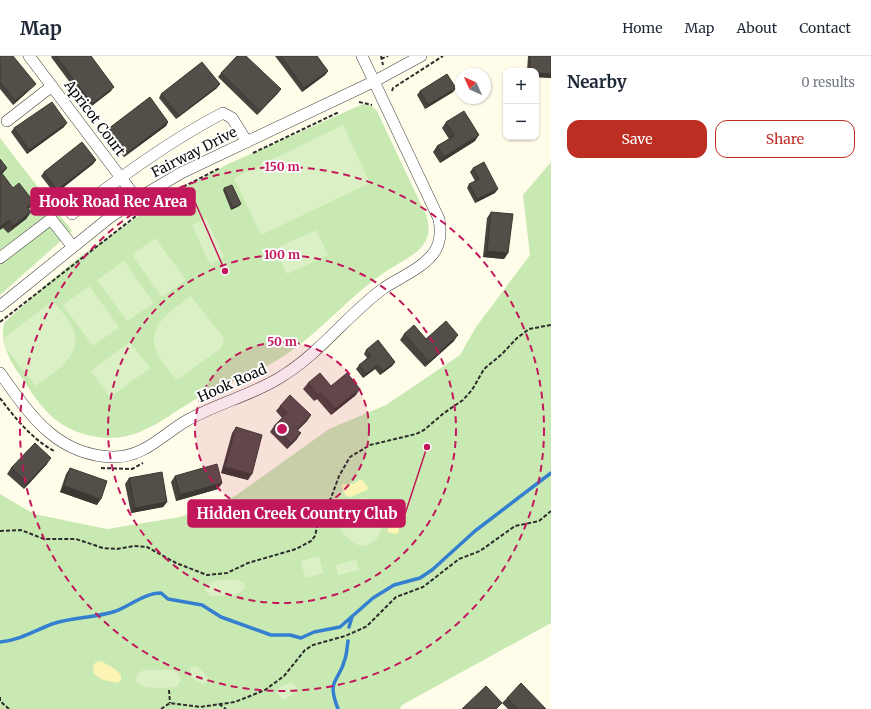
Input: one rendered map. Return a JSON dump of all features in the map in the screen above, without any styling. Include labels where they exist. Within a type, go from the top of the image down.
[{"type":"street","name":"Apricot Court","points":[[29,56],[137,199]]},
{"type":"street","name":"Hook Road","points":[[0,373],[30,415],[42,428],[63,442],[82,451],[115,457],[130,455],[145,450],[183,423],[203,411],[261,388],[283,376],[323,345],[361,307],[384,288],[429,259],[440,240],[439,219],[362,56]]},
{"type":"street","name":"Fairway Drive","points":[[0,306],[73,247],[137,199],[181,173],[375,81],[421,56]]},
{"type":"street","points":[[7,121],[52,86]]},
{"type":"street","points":[[72,214],[121,177],[190,130],[223,113],[232,118],[246,142]]},
{"type":"street","points":[[0,258],[51,219],[73,247]]},
{"type":"path","points":[[382,59],[388,56]]},
{"type":"path","points":[[391,94],[393,88],[443,56]]},
{"type":"path","points":[[353,105],[360,101],[371,104],[373,109]]},
{"type":"path","points":[[251,154],[339,112]]},
{"type":"path","points":[[0,322],[145,209],[177,190],[224,166]]},
{"type":"path","points":[[0,531],[21,530],[44,539],[76,539],[104,548],[147,548],[176,563],[207,575],[227,573],[248,563],[296,550],[311,541],[315,536],[320,514],[331,498],[350,458],[370,445],[416,434],[424,430],[444,413],[463,400],[472,390],[484,369],[502,354],[516,338],[529,329],[551,325]]},
{"type":"path","points":[[0,398],[38,440],[57,453]]},
{"type":"path","points":[[98,468],[111,470],[132,469],[148,460]]},
{"type":"path","points":[[161,709],[170,703],[200,707],[219,704],[248,698],[265,690],[284,676],[305,650],[359,630],[371,622],[396,597],[423,587],[459,559],[480,551],[515,526],[539,521],[551,511]]},
{"type":"path","points":[[169,690],[170,703]]},
{"type":"path","points":[[0,698],[0,701],[9,709]]},
{"type":"path","points":[[219,704],[226,709]]},
{"type":"green space","points":[[363,104],[372,106],[377,111],[426,215],[429,226],[428,236],[424,244],[418,250],[373,281],[315,332],[280,359],[256,372],[194,400],[149,428],[130,435],[105,438],[80,433],[68,428],[48,413],[17,371],[11,360],[4,342],[4,323],[48,283],[81,256],[159,202],[228,164]]},
{"type":"green space","points":[[343,125],[370,183],[261,235],[234,178]]},
{"type":"green space","points":[[0,138],[72,231],[0,295]]},
{"type":"green space","points":[[551,162],[551,623],[402,705],[400,709],[0,709],[0,494],[34,514],[107,529],[180,517],[235,496],[329,429],[386,405],[460,355],[476,327],[530,255],[523,195]]},
{"type":"green space","points":[[206,218],[224,257],[210,264],[192,225]]},
{"type":"green space","points":[[316,230],[328,255],[287,274],[275,249]]},
{"type":"green space","points":[[155,238],[186,280],[162,297],[132,255]]},
{"type":"green space","points":[[124,261],[154,303],[127,321],[97,280]]},
{"type":"green space","points":[[89,286],[119,327],[93,346],[63,305]]},
{"type":"green space","points":[[191,296],[224,338],[221,348],[177,380],[157,353],[154,343],[154,335],[163,319]]},
{"type":"green space","points":[[52,301],[70,323],[75,334],[75,343],[67,360],[36,386],[4,346],[5,337]]},
{"type":"green space","points":[[130,342],[150,368],[110,397],[91,371]]},
{"type":"green space","points":[[363,498],[375,501],[381,509],[383,519],[382,529],[377,539],[369,545],[360,545],[349,539],[339,526],[338,519],[343,508],[355,500]]},
{"type":"green space","points":[[319,556],[323,573],[305,578],[301,561]]},
{"type":"green space","points":[[356,560],[359,570],[338,575],[336,565]]},
{"type":"green space","points":[[236,579],[244,583],[245,587],[242,591],[235,595],[211,596],[205,590],[206,587],[213,581]]},
{"type":"green space","points":[[195,666],[201,669],[207,677],[208,679],[205,684],[199,683],[192,677],[190,668]]},
{"type":"green space","points":[[145,670],[173,670],[179,674],[181,681],[176,687],[153,688],[142,686],[135,679],[140,672]]},
{"type":"green space","points":[[291,682],[297,687],[298,691],[283,700],[277,693],[279,688]]},
{"type":"sand","points":[[361,479],[368,487],[367,490],[350,497],[346,496],[342,488],[342,484],[353,484]]},
{"type":"sand","points":[[391,510],[395,510],[400,515],[398,523],[399,532],[396,534],[387,532],[391,522],[389,513]]},
{"type":"sand","points":[[101,661],[115,669],[121,675],[121,680],[118,683],[103,680],[94,674],[93,666],[96,662]]},
{"type":"building","points":[[0,56],[13,56],[36,84],[15,101],[0,82]]},
{"type":"building","points":[[56,56],[91,56],[114,87],[92,104]]},
{"type":"building","points":[[237,56],[246,56],[281,89],[260,111],[221,73]]},
{"type":"building","points":[[281,56],[317,56],[328,71],[304,88]]},
{"type":"building","points":[[530,56],[551,56],[551,74],[539,73],[539,68],[530,68]]},
{"type":"building","points":[[202,62],[220,84],[179,116],[161,94]]},
{"type":"building","points":[[447,74],[455,86],[455,89],[428,105],[420,91]]},
{"type":"building","points":[[150,97],[168,122],[127,153],[108,129]]},
{"type":"building","points":[[52,102],[67,123],[29,150],[14,128]]},
{"type":"building","points":[[464,111],[479,135],[444,157],[437,146],[454,136],[446,122]]},
{"type":"building","points":[[82,142],[96,160],[57,190],[44,172]]},
{"type":"building","points":[[0,159],[7,168],[1,172],[13,188],[19,183],[34,202],[27,207],[31,212],[13,226],[9,220],[0,227]]},
{"type":"building","points":[[484,162],[498,189],[477,199],[469,184],[479,179],[473,168]]},
{"type":"building","points":[[232,185],[241,204],[233,208],[224,188]]},
{"type":"building","points":[[491,212],[513,214],[508,253],[487,251]]},
{"type":"building","points":[[446,321],[458,335],[429,362],[404,334],[414,325],[426,339]]},
{"type":"building","points":[[378,340],[395,362],[383,371],[378,365],[366,374],[359,365],[371,356],[366,350]]},
{"type":"building","points":[[320,373],[331,386],[347,373],[360,389],[335,409],[321,393],[318,396],[308,383]]},
{"type":"building","points":[[290,395],[311,415],[297,430],[301,433],[291,443],[274,426],[287,413],[280,406]]},
{"type":"building","points":[[236,427],[262,435],[252,474],[225,467]]},
{"type":"building","points":[[35,443],[51,458],[28,483],[11,468]]},
{"type":"building","points":[[217,464],[222,483],[180,495],[175,476]]},
{"type":"building","points":[[70,468],[107,481],[101,499],[64,486]]},
{"type":"building","points":[[162,472],[167,502],[135,508],[129,478]]},
{"type":"building","points":[[521,683],[546,709],[516,709],[517,708],[507,698]]},
{"type":"building","points":[[486,686],[502,703],[496,709],[462,709]]},
{"type":"waterway","points":[[0,642],[20,637],[52,624],[116,611],[144,597],[161,593],[168,599],[202,605],[221,617],[271,635],[290,635],[301,638],[314,632],[340,627],[373,598],[394,585],[420,578],[432,570],[475,531],[551,473]]},
{"type":"waterway","points":[[349,627],[352,617]]},
{"type":"waterway","points":[[338,709],[333,686],[342,667],[348,641]]},
{"type":"place","name":"Hook Road Rec Area","points":[[225,271]]},
{"type":"place","name":"Hidden Creek Country Club","points":[[427,447]]}]
